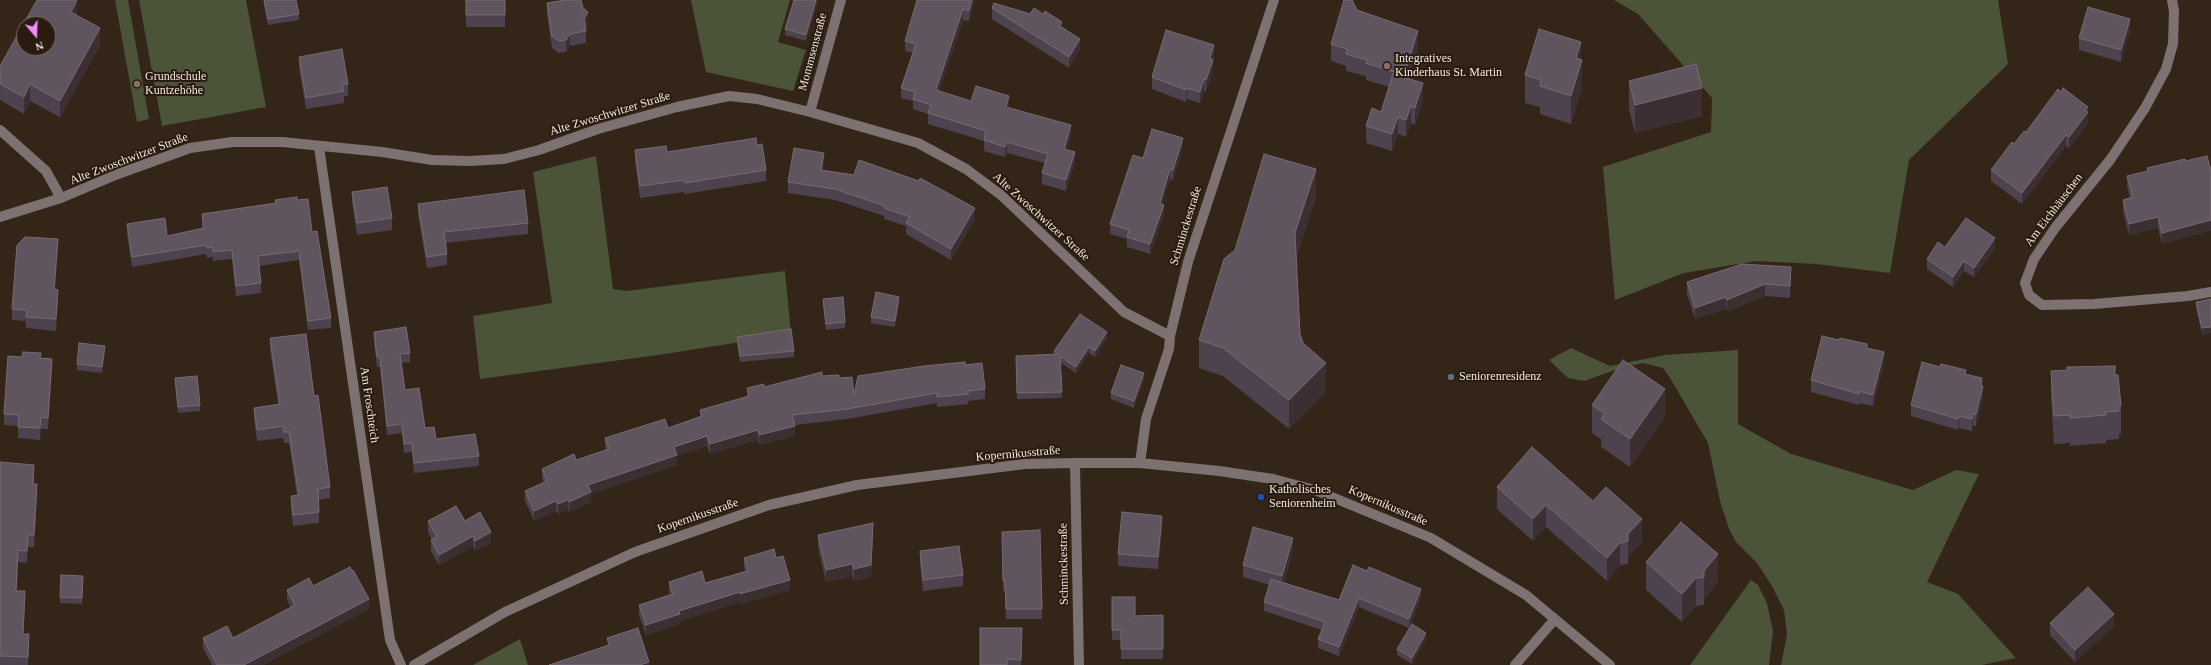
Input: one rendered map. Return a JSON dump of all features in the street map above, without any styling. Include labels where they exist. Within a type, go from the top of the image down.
[{"type":"street","name":"Mommsenstraße","points":[[810,112],[841,0]]},
{"type":"street","name":"Schminckestraße","points":[[1140,463],[1146,419],[1170,349],[1170,336],[1188,262],[1274,0]]},
{"type":"street","name":"Am Eichhäuschen","points":[[2172,0],[2174,11],[2173,44],[2166,69],[2145,108],[2110,160],[2055,228],[2034,258],[2025,283],[2029,295],[2042,305],[2094,304],[2188,296],[2211,292]]},
{"type":"street","name":"Alte Zwoschwitzer Straße","points":[[1,219],[61,198],[118,174],[190,148],[232,142],[282,142],[319,147],[382,152],[432,160],[470,161],[504,159],[539,150],[598,129],[677,107],[729,96],[757,99],[810,112],[918,143],[966,169],[1001,195],[1124,312],[1170,336]]},
{"type":"street","points":[[0,130],[46,171],[61,198]]},
{"type":"street","name":"Am Froschteich","points":[[319,147],[390,640],[401,665]]},
{"type":"street","name":"Schminckestraße","points":[[1075,463],[1079,665]]},
{"type":"street","name":"Kopernikusstraße","points":[[414,665],[505,612],[635,552],[770,505],[857,485],[1025,464],[1075,463],[1140,463],[1248,475],[1316,490],[1431,538],[1526,595],[1610,665]]},
{"type":"street","points":[[1515,665],[1555,619]]},
{"type":"green space","points":[[115,0],[128,0],[149,119],[137,122]]},
{"type":"green space","points":[[139,0],[246,0],[266,107],[162,126]]},
{"type":"green space","points":[[691,0],[790,0],[778,42],[806,50],[793,91],[706,72]]},
{"type":"green space","points":[[1614,0],[1998,0],[2008,64],[1909,160],[1890,273],[1816,264],[1756,261],[1684,273],[1615,300],[1603,167],[1711,132],[1712,98],[1638,14]]},
{"type":"green space","points":[[596,156],[613,289],[626,291],[785,271],[791,334],[665,354],[480,379],[473,316],[552,303],[533,172]]},
{"type":"green space","points":[[1571,348],[1610,366],[1665,355],[1738,350],[1738,424],[1791,454],[1913,490],[1956,470],[1979,474],[1927,582],[1958,594],[2016,658],[1982,665],[1781,665],[1787,635],[1784,610],[1772,586],[1757,563],[1736,542],[1729,529],[1720,501],[1708,443],[1670,378],[1663,368],[1643,363],[1621,368],[1584,381],[1568,378],[1549,360]]},
{"type":"green space","points":[[1751,580],[1758,585],[1767,603],[1773,631],[1769,665],[1690,665]]},
{"type":"green space","points":[[520,639],[528,665],[473,665]]},
{"type":"building","points":[[37,0],[77,0],[71,12],[100,28],[60,101],[30,84],[24,97],[0,84],[0,66],[16,37],[16,56],[56,56],[56,16],[28,16]]},
{"type":"building","points":[[264,0],[296,0],[299,14],[268,19]]},
{"type":"building","points":[[466,0],[505,0],[505,15],[466,15]]},
{"type":"building","points":[[565,0],[581,0],[583,8],[588,12],[584,19],[586,31],[570,34],[566,40],[559,41],[552,36],[547,3]]},
{"type":"building","points":[[794,0],[816,0],[806,35],[785,29]]},
{"type":"building","points":[[917,0],[972,0],[969,11],[963,9],[936,90],[971,101],[976,86],[1009,96],[1006,107],[1071,125],[1064,149],[1075,152],[1066,180],[1042,173],[1048,154],[1007,142],[1005,147],[984,140],[986,131],[928,113],[931,105],[913,99],[915,92],[901,88],[916,44],[905,41]]},
{"type":"building","points":[[1344,0],[1352,0],[1357,10],[1418,31],[1404,75],[1366,63],[1367,60],[1346,54],[1347,49],[1331,44]]},
{"type":"building","points":[[994,3],[1030,14],[1034,8],[1043,14],[1045,11],[1062,22],[1060,26],[1080,39],[1069,57],[992,8]]},
{"type":"building","points":[[2088,7],[2130,19],[2121,50],[2079,38]]},
{"type":"building","points":[[1539,29],[1581,42],[1576,58],[1582,60],[1571,96],[1540,86],[1541,80],[1525,75]]},
{"type":"building","points":[[1166,30],[1214,45],[1210,58],[1213,60],[1200,92],[1187,88],[1186,90],[1152,77]]},
{"type":"building","points":[[342,49],[348,84],[342,84],[344,91],[306,98],[299,57]]},
{"type":"building","points":[[1696,64],[1702,88],[1635,105],[1629,81]]},
{"type":"building","points":[[1393,74],[1423,83],[1415,108],[1411,106],[1406,120],[1398,117],[1392,134],[1366,126],[1372,108],[1381,112]]},
{"type":"building","points":[[2063,88],[2088,107],[2085,111],[2088,112],[2069,137],[2066,135],[2022,193],[1991,170],[2012,142],[2014,144],[2024,131],[2026,132],[2058,89],[2061,92]]},
{"type":"building","points":[[1152,129],[1183,138],[1173,170],[1170,169],[1160,203],[1164,205],[1150,244],[1127,237],[1129,230],[1110,224],[1133,155],[1143,158]]},
{"type":"building","points":[[756,138],[757,145],[762,144],[766,170],[685,183],[684,180],[640,186],[635,150],[666,146],[667,152]]},
{"type":"building","points":[[794,148],[824,153],[821,170],[854,175],[859,160],[919,181],[920,178],[975,208],[951,249],[906,223],[910,217],[884,208],[885,206],[835,189],[788,182]]},
{"type":"building","points":[[1264,154],[1316,169],[1295,233],[1300,334],[1303,343],[1326,363],[1289,400],[1223,348],[1199,340],[1224,259],[1235,250]]},
{"type":"building","points":[[2207,156],[2211,171],[2211,220],[2162,233],[2158,217],[2129,224],[2123,200],[2133,197],[2127,176],[2148,171],[2147,168],[2185,159],[2185,161]]},
{"type":"building","points":[[387,187],[392,218],[357,223],[352,192]]},
{"type":"building","points":[[524,190],[528,223],[444,232],[447,254],[427,257],[418,204]]},
{"type":"building","points":[[297,197],[297,200],[308,199],[312,232],[317,231],[331,318],[308,321],[299,251],[258,256],[261,283],[236,286],[232,250],[213,252],[213,247],[207,248],[206,245],[132,257],[127,224],[165,218],[167,236],[204,228],[202,214],[276,203],[275,200]]},
{"type":"building","points":[[1966,218],[1995,238],[1974,268],[1964,261],[1953,277],[1927,259],[1938,242],[1945,247]]},
{"type":"building","points":[[25,237],[58,239],[54,289],[58,290],[56,319],[26,317],[27,310],[12,309],[17,245]]},
{"type":"building","points":[[1742,264],[1791,267],[1790,286],[1765,284],[1727,300],[1726,297],[1695,308],[1687,282]]},
{"type":"building","points":[[876,292],[899,297],[895,321],[871,317]]},
{"type":"building","points":[[843,297],[845,322],[826,324],[823,299]]},
{"type":"building","points":[[2211,299],[2211,327],[2202,328],[2196,302]]},
{"type":"building","points":[[1080,314],[1107,332],[1095,351],[1089,347],[1076,367],[1060,356],[1062,392],[1017,393],[1016,356],[1058,354],[1054,351]]},
{"type":"building","points":[[406,327],[410,353],[400,354],[405,390],[419,388],[425,428],[434,427],[436,439],[475,434],[479,456],[414,463],[412,443],[404,444],[402,424],[387,426],[380,357],[377,357],[374,332]]},
{"type":"building","points":[[791,329],[794,351],[740,356],[737,337]]},
{"type":"building","points":[[306,334],[314,396],[318,395],[330,487],[318,489],[319,512],[293,515],[291,496],[299,495],[289,432],[284,432],[283,426],[257,430],[254,408],[280,404],[270,338]]},
{"type":"building","points":[[1822,336],[1867,344],[1867,348],[1884,352],[1873,395],[1859,391],[1859,394],[1811,380]]},
{"type":"building","points":[[79,343],[105,346],[102,367],[77,364]]},
{"type":"building","points":[[23,352],[41,353],[40,358],[52,359],[48,418],[41,417],[40,428],[18,427],[19,415],[4,414],[8,356],[22,357]]},
{"type":"building","points":[[1623,360],[1665,389],[1630,439],[1601,419],[1605,414],[1592,405]]},
{"type":"building","points":[[965,362],[965,365],[982,363],[985,389],[968,391],[968,394],[937,397],[937,393],[847,409],[792,415],[795,426],[759,435],[758,430],[710,444],[707,436],[674,447],[677,455],[588,485],[591,492],[569,502],[568,500],[558,504],[556,501],[534,511],[525,491],[547,481],[542,469],[574,454],[576,460],[609,449],[605,438],[665,419],[668,428],[702,416],[700,410],[749,396],[747,388],[764,384],[764,387],[822,372],[822,376],[839,375],[839,378],[852,377],[854,395],[858,376],[924,366]]},
{"type":"building","points":[[1922,362],[1940,367],[1941,364],[1966,370],[1965,374],[1982,378],[1981,385],[1983,386],[1976,414],[1973,414],[1972,419],[1959,416],[1958,419],[1911,405]]},
{"type":"building","points":[[1121,365],[1144,373],[1134,401],[1111,393]]},
{"type":"building","points":[[2115,366],[2115,375],[2118,375],[2121,406],[2118,406],[2119,411],[2105,412],[2106,415],[2070,418],[2070,415],[2054,416],[2051,371],[2067,370],[2067,367]]},
{"type":"building","points":[[197,376],[200,405],[178,407],[175,378]]},
{"type":"building","points":[[1532,447],[1593,501],[1606,487],[1642,519],[1628,534],[1628,541],[1620,543],[1607,558],[1546,505],[1533,519],[1497,487]]},
{"type":"building","points":[[0,462],[34,465],[33,484],[37,484],[34,535],[28,535],[27,551],[18,550],[16,591],[25,591],[23,634],[29,634],[28,657],[0,656]]},
{"type":"building","points":[[456,506],[465,521],[480,512],[491,532],[475,541],[473,536],[439,555],[431,540],[437,537],[428,521]]},
{"type":"building","points":[[1122,512],[1162,516],[1158,557],[1118,554]]},
{"type":"building","points":[[1681,522],[1718,554],[1704,571],[1704,577],[1696,578],[1682,594],[1646,562]]},
{"type":"building","points":[[873,523],[871,565],[854,569],[852,564],[826,570],[818,535]]},
{"type":"building","points":[[1253,527],[1293,538],[1282,576],[1243,565]]},
{"type":"building","points":[[1040,530],[1042,609],[1006,609],[1005,581],[1003,581],[1002,532]]},
{"type":"building","points":[[959,546],[963,575],[923,580],[920,551]]},
{"type":"building","points":[[774,549],[776,558],[783,556],[790,580],[740,594],[740,592],[679,611],[680,614],[646,625],[639,605],[673,594],[669,582],[702,571],[705,583],[748,571],[744,558]]},
{"type":"building","points":[[1353,565],[1367,571],[1369,567],[1421,589],[1409,619],[1359,598],[1339,647],[1318,639],[1325,622],[1264,602],[1271,579],[1339,600]]},
{"type":"building","points":[[350,567],[369,599],[244,665],[217,665],[203,638],[227,626],[233,638],[295,605],[287,590],[309,578],[313,586]]},
{"type":"building","points":[[61,575],[83,576],[82,598],[60,597]]},
{"type":"building","points":[[2088,587],[2114,614],[2075,650],[2050,623]]},
{"type":"building","points":[[1112,597],[1135,597],[1135,616],[1163,615],[1163,649],[1121,649],[1121,630],[1112,630]]},
{"type":"building","points":[[1412,624],[1426,633],[1412,658],[1397,649]]},
{"type":"building","points":[[638,628],[649,662],[640,665],[549,665],[609,645],[607,638]]},
{"type":"building","points":[[980,628],[1022,628],[1021,660],[1007,659],[1007,665],[980,665]]},
{"type":"place","name":"Integratives Kinderhaus St. Martin","points":[[1387,66]]},
{"type":"place","name":"Grundschule Kuntzehöhe","points":[[137,84]]},
{"type":"place","name":"Seniorenresidenz","points":[[1451,377]]},
{"type":"place","name":"Katholisches Seniorenheim","points":[[1261,497]]}]
